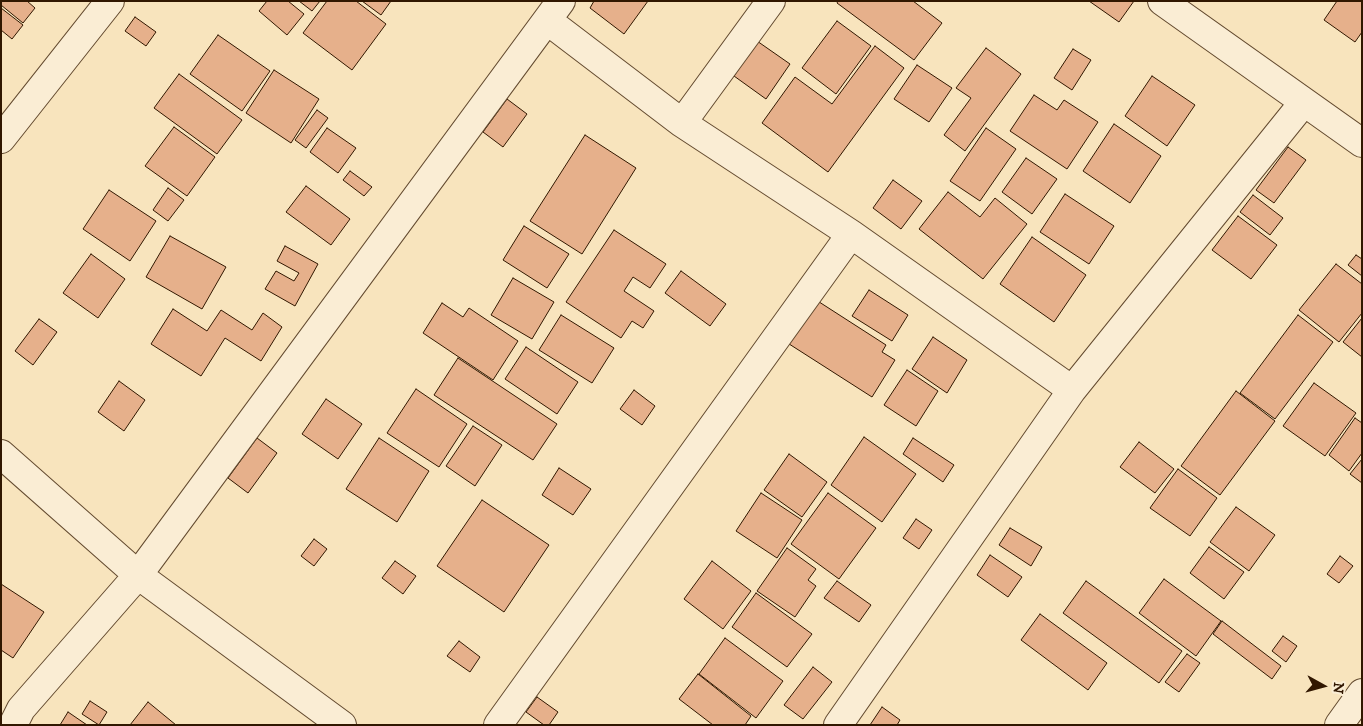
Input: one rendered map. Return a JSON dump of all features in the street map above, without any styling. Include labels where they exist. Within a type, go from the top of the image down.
[{"type":"street","points":[[1,139],[110,1]]},
{"type":"street","points":[[682,123],[771,1]]},
{"type":"street","points":[[1162,1],[1362,143]]},
{"type":"street","points":[[13,725],[21,709],[138,575],[555,11],[682,123],[851,234],[1072,390]]},
{"type":"street","points":[[838,725],[1072,390],[1304,102]]},
{"type":"street","points":[[498,725],[851,234]]},
{"type":"street","points":[[1,454],[138,575],[342,725]]},
{"type":"street","points":[[1339,725],[1362,693]]},
{"type":"building","points":[[1,1],[27,1],[35,8],[23,23],[1,5]]},
{"type":"building","points":[[267,1],[288,1],[304,14],[287,35],[259,11]]},
{"type":"building","points":[[299,1],[320,1],[312,11]]},
{"type":"building","points":[[327,1],[356,1],[386,24],[352,70],[303,33]]},
{"type":"building","points":[[362,1],[391,1],[381,15]]},
{"type":"building","points":[[594,1],[648,1],[624,34],[590,8]]},
{"type":"building","points":[[838,1],[913,1],[942,23],[914,60],[837,3]]},
{"type":"building","points":[[1089,1],[1134,1],[1119,22]]},
{"type":"building","points":[[1337,1],[1362,1],[1362,32],[1355,42],[1324,20]]},
{"type":"building","points":[[1,8],[23,25],[12,39],[1,30]]},
{"type":"building","points":[[135,17],[156,32],[146,46],[125,31]]},
{"type":"building","points":[[837,21],[871,46],[836,94],[802,68]]},
{"type":"building","points":[[218,35],[270,71],[242,111],[190,74]]},
{"type":"building","points":[[757,41],[790,64],[766,99],[734,76]]},
{"type":"building","points":[[875,46],[904,68],[828,172],[762,123],[795,77],[832,104]]},
{"type":"building","points":[[986,48],[1021,74],[965,151],[944,135],[971,98],[956,88]]},
{"type":"building","points":[[1073,49],[1091,60],[1072,90],[1054,78]]},
{"type":"building","points":[[917,65],[952,88],[929,122],[894,99]]},
{"type":"building","points":[[274,70],[319,99],[291,143],[246,113]]},
{"type":"building","points":[[179,74],[242,120],[217,154],[154,108]]},
{"type":"building","points":[[1152,76],[1195,105],[1167,146],[1125,116]]},
{"type":"building","points":[[1034,95],[1057,110],[1064,100],[1098,122],[1067,169],[1010,131]]},
{"type":"building","points":[[507,99],[527,114],[503,147],[483,132]]},
{"type":"building","points":[[317,110],[328,118],[306,148],[295,140]]},
{"type":"building","points":[[1114,124],[1161,156],[1130,203],[1083,171]]},
{"type":"building","points":[[174,127],[215,157],[187,196],[145,166]]},
{"type":"building","points":[[327,128],[356,148],[338,173],[310,152]]},
{"type":"building","points":[[986,128],[1016,149],[980,201],[950,181]]},
{"type":"building","points":[[585,135],[636,168],[582,254],[530,221]]},
{"type":"building","points":[[1288,147],[1306,160],[1274,203],[1256,190]]},
{"type":"building","points":[[1026,158],[1057,179],[1032,214],[1002,192]]},
{"type":"building","points":[[350,171],[372,187],[364,196],[343,180]]},
{"type":"building","points":[[893,180],[922,201],[901,229],[873,208]]},
{"type":"building","points":[[306,186],[350,219],[331,245],[286,212]]},
{"type":"building","points":[[168,188],[184,200],[168,221],[153,210]]},
{"type":"building","points":[[109,190],[156,221],[130,261],[83,229]]},
{"type":"building","points":[[948,192],[980,217],[995,198],[1027,224],[983,279],[919,229]]},
{"type":"building","points":[[1065,194],[1114,226],[1089,264],[1040,232]]},
{"type":"building","points":[[1253,195],[1283,218],[1270,235],[1240,212]]},
{"type":"building","points":[[1238,216],[1277,245],[1251,279],[1212,250]]},
{"type":"building","points":[[524,226],[569,254],[547,288],[503,260]]},
{"type":"building","points":[[614,230],[666,264],[650,288],[633,277],[624,291],[654,311],[643,328],[632,321],[621,338],[566,302]]},
{"type":"building","points":[[170,236],[226,267],[202,309],[146,277]]},
{"type":"building","points":[[1032,237],[1086,275],[1054,322],[1000,284]]},
{"type":"building","points":[[285,246],[318,264],[295,306],[265,289],[276,271],[294,281],[299,273],[277,261]]},
{"type":"building","points":[[91,254],[125,279],[98,318],[63,293]]},
{"type":"building","points":[[1356,255],[1362,259],[1362,276],[1348,265]]},
{"type":"building","points":[[1336,264],[1362,284],[1362,313],[1339,342],[1299,310]]},
{"type":"building","points":[[681,271],[726,304],[710,326],[665,293]]},
{"type":"building","points":[[513,278],[554,302],[532,339],[491,315]]},
{"type":"building","points":[[869,290],[908,315],[892,341],[852,316]]},
{"type":"building","points":[[813,298],[886,345],[882,352],[895,360],[872,397],[786,342]]},
{"type":"building","points":[[442,303],[463,317],[469,308],[518,341],[493,380],[423,333]]},
{"type":"building","points":[[173,309],[207,331],[221,310],[252,330],[263,313],[282,327],[261,361],[225,338],[201,376],[151,344]]},
{"type":"building","points":[[561,315],[614,348],[592,383],[539,350]]},
{"type":"building","points":[[1298,315],[1333,342],[1275,419],[1240,393]]},
{"type":"building","points":[[1362,318],[1362,357],[1343,342]]},
{"type":"building","points":[[39,319],[57,332],[33,365],[15,351]]},
{"type":"building","points":[[933,337],[967,360],[947,393],[912,369]]},
{"type":"building","points":[[526,347],[578,382],[557,414],[505,379]]},
{"type":"building","points":[[458,358],[557,424],[533,460],[434,395]]},
{"type":"building","points":[[907,370],[938,391],[916,426],[884,405]]},
{"type":"building","points":[[119,381],[145,400],[124,431],[98,412]]},
{"type":"building","points":[[1314,383],[1356,413],[1325,456],[1283,426]]},
{"type":"building","points":[[416,389],[467,424],[439,467],[387,433]]},
{"type":"building","points":[[634,390],[655,406],[642,425],[620,409]]},
{"type":"building","points":[[1236,391],[1275,421],[1220,495],[1181,466]]},
{"type":"building","points":[[326,399],[362,424],[338,459],[302,434]]},
{"type":"building","points":[[1355,418],[1362,423],[1362,453],[1349,471],[1329,455]]},
{"type":"building","points":[[473,426],[502,445],[475,486],[446,466]]},
{"type":"building","points":[[864,437],[916,474],[882,522],[831,485]]},
{"type":"building","points":[[257,438],[277,453],[248,493],[228,478]]},
{"type":"building","points":[[379,438],[429,471],[397,522],[346,489]]},
{"type":"building","points":[[913,438],[954,465],[943,482],[903,454]]},
{"type":"building","points":[[1139,442],[1174,469],[1155,493],[1120,467]]},
{"type":"building","points":[[789,454],[827,482],[802,517],[764,490]]},
{"type":"building","points":[[1362,459],[1362,483],[1350,474]]},
{"type":"building","points":[[559,468],[591,489],[573,515],[542,495]]},
{"type":"building","points":[[1178,469],[1217,498],[1190,536],[1150,508]]},
{"type":"building","points":[[761,493],[802,520],[777,558],[736,531]]},
{"type":"building","points":[[828,493],[876,528],[839,579],[791,544]]},
{"type":"building","points":[[482,500],[549,545],[504,612],[437,566]]},
{"type":"building","points":[[1236,507],[1275,535],[1249,571],[1210,542]]},
{"type":"building","points":[[916,519],[932,530],[919,549],[903,538]]},
{"type":"building","points":[[1010,528],[1042,547],[1031,566],[999,545]]},
{"type":"building","points":[[314,539],[327,549],[314,566],[301,556]]},
{"type":"building","points":[[1209,547],[1244,572],[1224,599],[1190,573]]},
{"type":"building","points":[[787,548],[816,569],[808,580],[816,586],[795,617],[757,591]]},
{"type":"building","points":[[990,555],[1022,577],[1008,597],[977,575]]},
{"type":"building","points":[[1340,556],[1353,566],[1339,583],[1327,574]]},
{"type":"building","points":[[395,561],[416,576],[403,594],[382,578]]},
{"type":"building","points":[[712,561],[751,591],[723,629],[684,599]]},
{"type":"building","points":[[1164,579],[1221,621],[1196,656],[1139,613]]},
{"type":"building","points":[[837,581],[871,605],[859,622],[824,598]]},
{"type":"building","points":[[1086,581],[1182,651],[1159,683],[1063,613]]},
{"type":"building","points":[[1,584],[44,612],[13,658],[1,650]]},
{"type":"building","points":[[756,593],[812,634],[787,667],[732,627]]},
{"type":"building","points":[[1040,614],[1107,663],[1088,690],[1021,640]]},
{"type":"building","points":[[1222,621],[1281,666],[1272,679],[1213,634]]},
{"type":"building","points":[[1283,636],[1297,646],[1286,662],[1272,651]]},
{"type":"building","points":[[725,638],[783,681],[756,718],[699,674]]},
{"type":"building","points":[[459,641],[480,657],[470,672],[447,656]]},
{"type":"building","points":[[1187,654],[1200,663],[1179,692],[1165,682]]},
{"type":"building","points":[[813,667],[832,682],[803,719],[784,705]]},
{"type":"building","points":[[698,674],[751,716],[745,725],[713,725],[679,699]]},
{"type":"building","points":[[537,697],[558,712],[549,725],[544,725],[526,712]]},
{"type":"building","points":[[90,701],[107,712],[99,725],[82,714]]},
{"type":"building","points":[[148,702],[176,725],[130,725]]},
{"type":"building","points":[[882,707],[900,720],[897,725],[870,725]]},
{"type":"building","points":[[68,712],[87,725],[60,725]]}]
